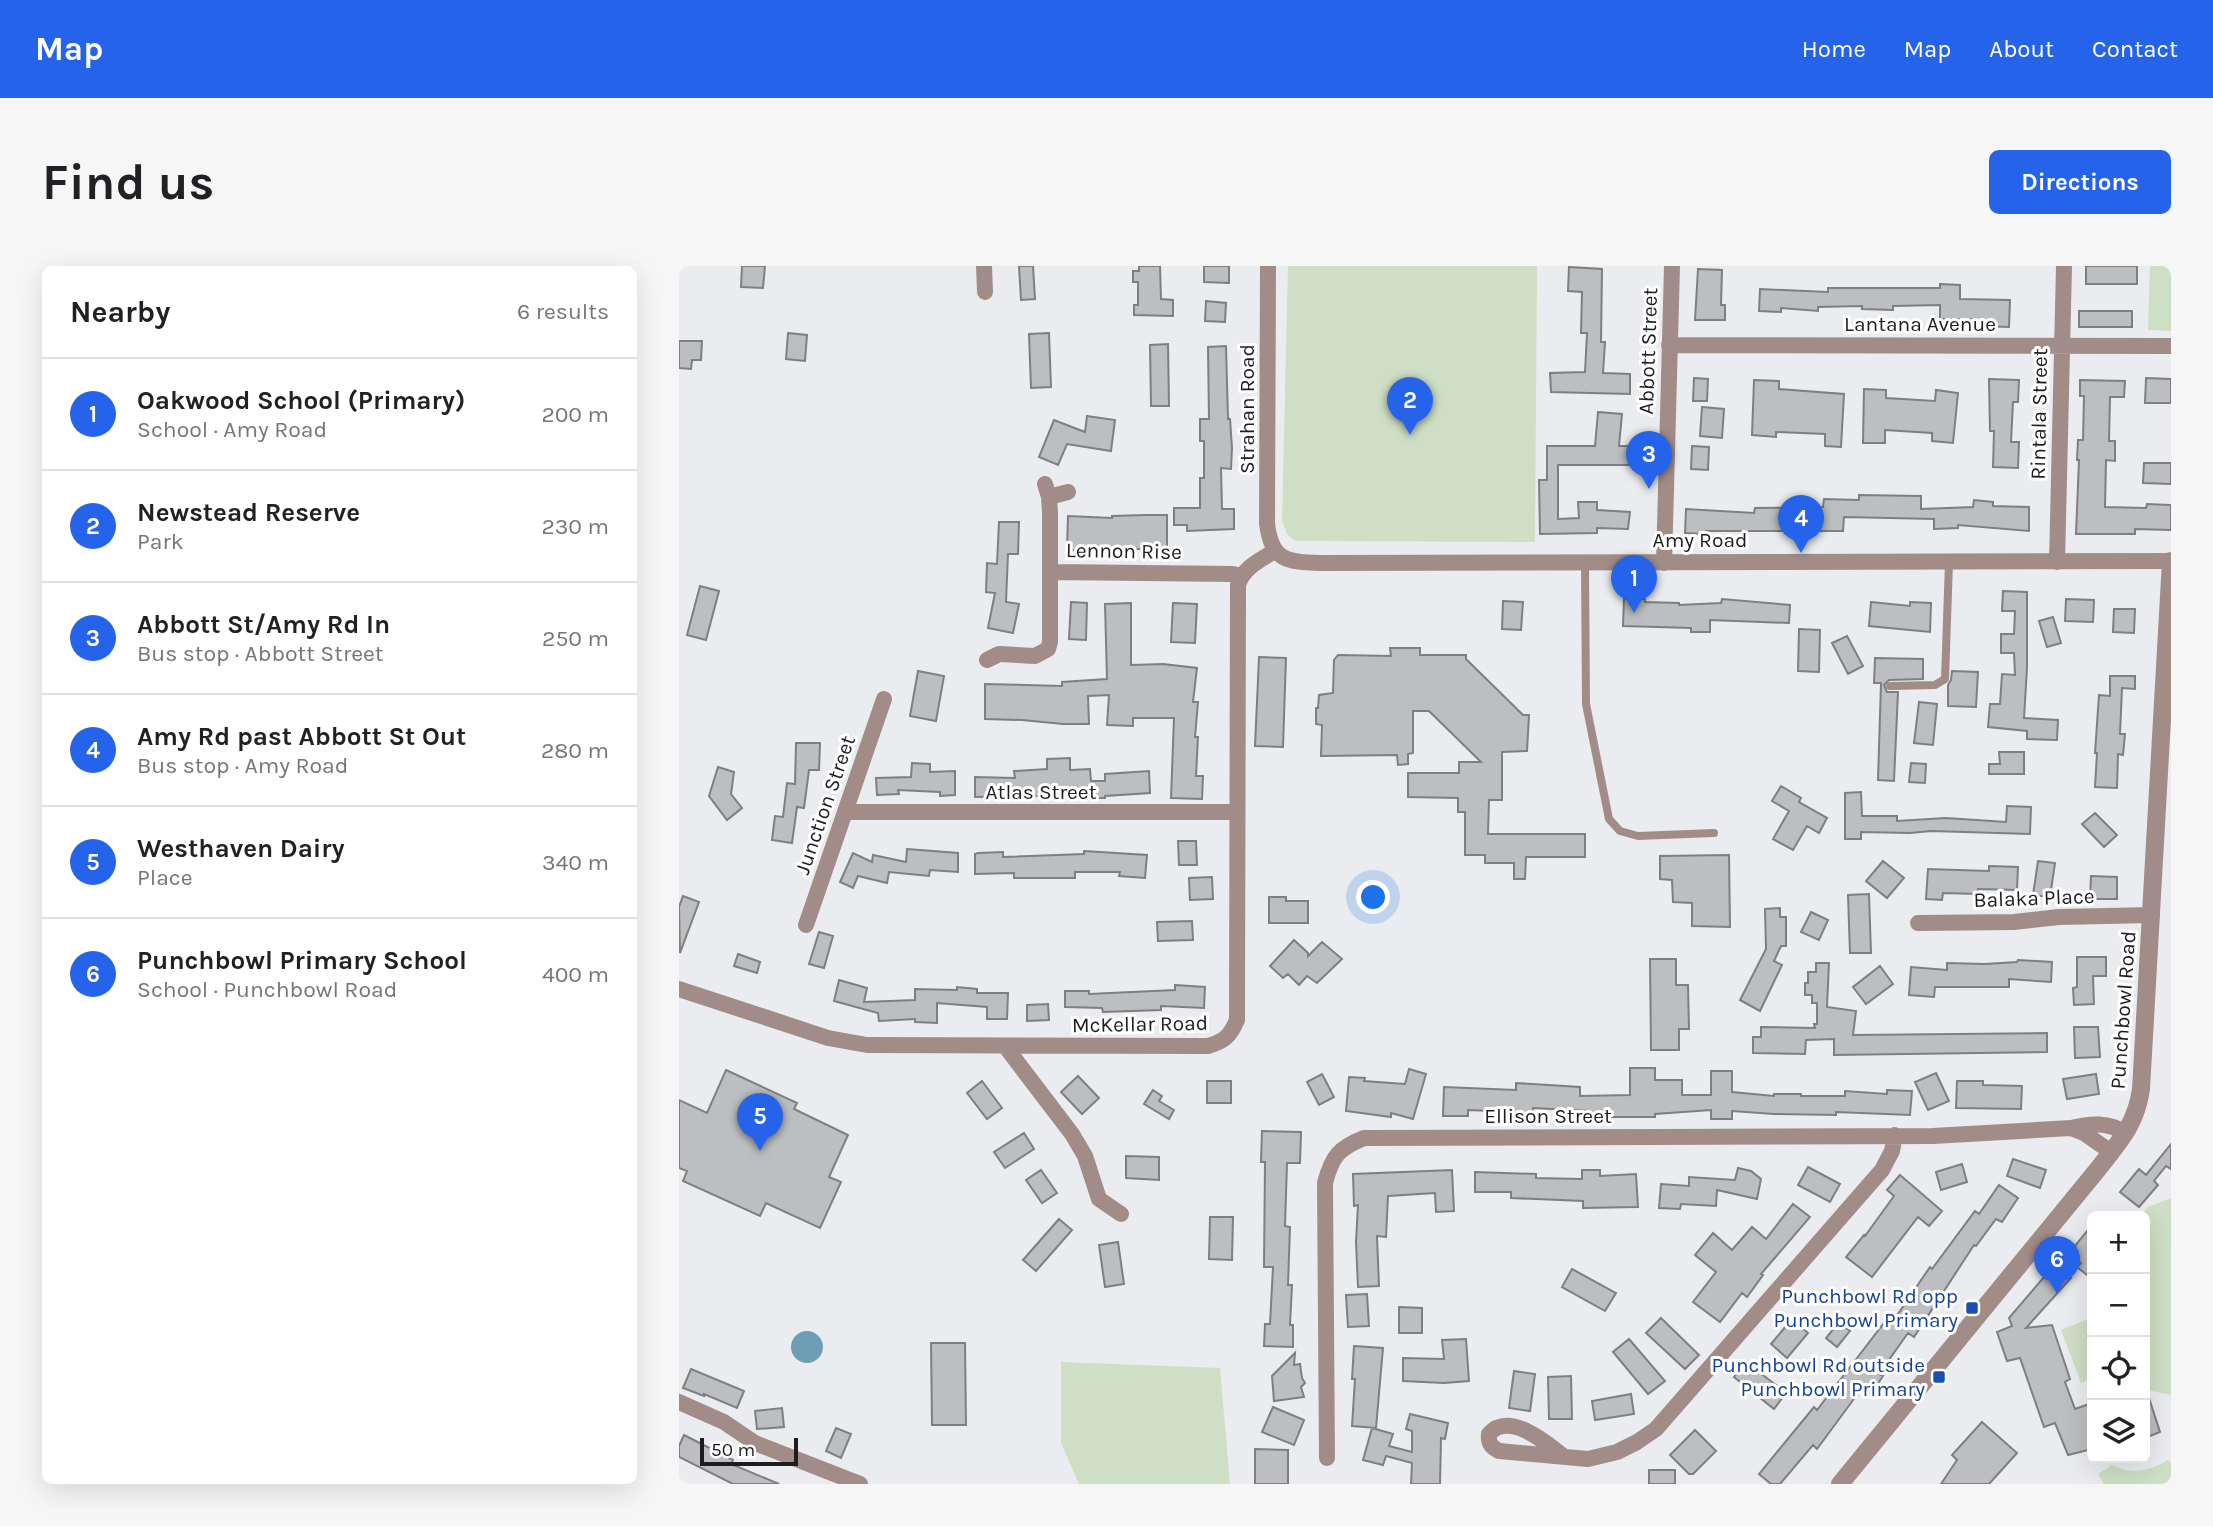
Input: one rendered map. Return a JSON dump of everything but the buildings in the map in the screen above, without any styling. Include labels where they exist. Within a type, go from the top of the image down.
[{"type":"street","points":[[984,266],[985,292]]},
{"type":"street","name":"Strahan Road","points":[[1268,266],[1268,523],[1270,542],[1275,551]]},
{"type":"street","name":"Abbott Street","points":[[1664,563],[1672,266]]},
{"type":"street","name":"Rintala Street","points":[[2057,562],[2063,266]]},
{"type":"street","name":"Lantana Avenue","points":[[1669,345],[2171,346]]},
{"type":"street","points":[[1051,572],[1047,491],[1068,492]]},
{"type":"street","points":[[1241,576],[1249,567],[1275,551]]},
{"type":"street","name":"Amy Road","points":[[1275,551],[1283,558],[1301,562],[2171,561]]},
{"type":"street","name":"Punchbowl Road","points":[[1840,1484],[2111,1152],[2126,1133],[2138,1110],[2152,915],[2171,561]]},
{"type":"street","name":"Lennon Rise","points":[[992,638],[993,657],[1035,656],[1048,649],[1051,572],[1241,576]]},
{"type":"street","name":"McKellar Road","points":[[679,989],[846,1042],[867,1045],[1208,1046],[1223,1042],[1231,1034],[1237,1020],[1237,596],[1241,576]]},
{"type":"street","name":"Junction Street","points":[[806,925],[884,699]]},
{"type":"street","name":"Atlas Street","points":[[845,812],[1237,812]]},
{"type":"street","name":"Balaka Place","points":[[1918,923],[2014,922],[2059,917],[2152,915]]},
{"type":"street","points":[[1005,1046],[1072,1134],[1084,1156],[1095,1204],[1121,1214]]},
{"type":"street","name":"Ellison Street","points":[[1327,1458],[1325,1183],[1329,1166],[1348,1144],[1364,1138],[1933,1136],[2071,1128],[2090,1124],[2106,1124],[2126,1133]]},
{"type":"street","points":[[2071,1128],[2084,1133],[2111,1152]]},
{"type":"street","points":[[1562,1455],[1588,1459],[1603,1457],[1637,1442],[1656,1429],[1882,1170],[1892,1151],[1895,1136]]},
{"type":"street","points":[[679,1402],[723,1422],[755,1443],[860,1484]]},
{"type":"lane","points":[[1890,686],[1935,685],[1945,679],[1949,562]]},
{"type":"lane","points":[[1585,563],[1586,704],[1609,818],[1620,831],[1638,835],[1714,833]]},
{"type":"green space","points":[[1288,266],[1537,266],[1535,542],[1295,541],[1287,534],[1282,521]]},
{"type":"green space","points":[[2150,266],[2171,266],[2171,331],[2148,330]]},
{"type":"green space","points":[[2171,1198],[2171,1395],[2150,1391],[2150,1211],[2145,1211],[2148,1207]]},
{"type":"green space","points":[[2087,1319],[2087,1381],[2081,1383],[2061,1330]]},
{"type":"green space","points":[[1061,1362],[1220,1368],[1230,1484],[1079,1484],[1061,1443]]},
{"type":"green space","points":[[2168,1460],[2171,1463],[2171,1484],[2104,1484],[2098,1474],[2112,1465],[2133,1471],[2154,1467]]},
{"type":"water","points":[[807,1331],[818,1336],[823,1347],[818,1358],[807,1363],[796,1358],[791,1347],[796,1336]]},
{"type":"place","name":"Newstead Reserve","points":[[1410,435]]},
{"type":"place","name":"Abbott St/Amy Rd In","points":[[1649,489]]},
{"type":"place","name":"Amy Rd past Abbott St Out","points":[[1801,553]]},
{"type":"place","name":"Oakwood School (Primary)","points":[[1634,613]]},
{"type":"place","name":"Westhaven Dairy","points":[[760,1151]]},
{"type":"place","name":"Punchbowl Primary School","points":[[2057,1294]]},
{"type":"place","name":"Punchbowl Rd opp Punchbowl Primary","points":[[1972,1308]]},
{"type":"place","name":"Punchbowl Rd outside Punchbowl Primary","points":[[1939,1377]]}]
